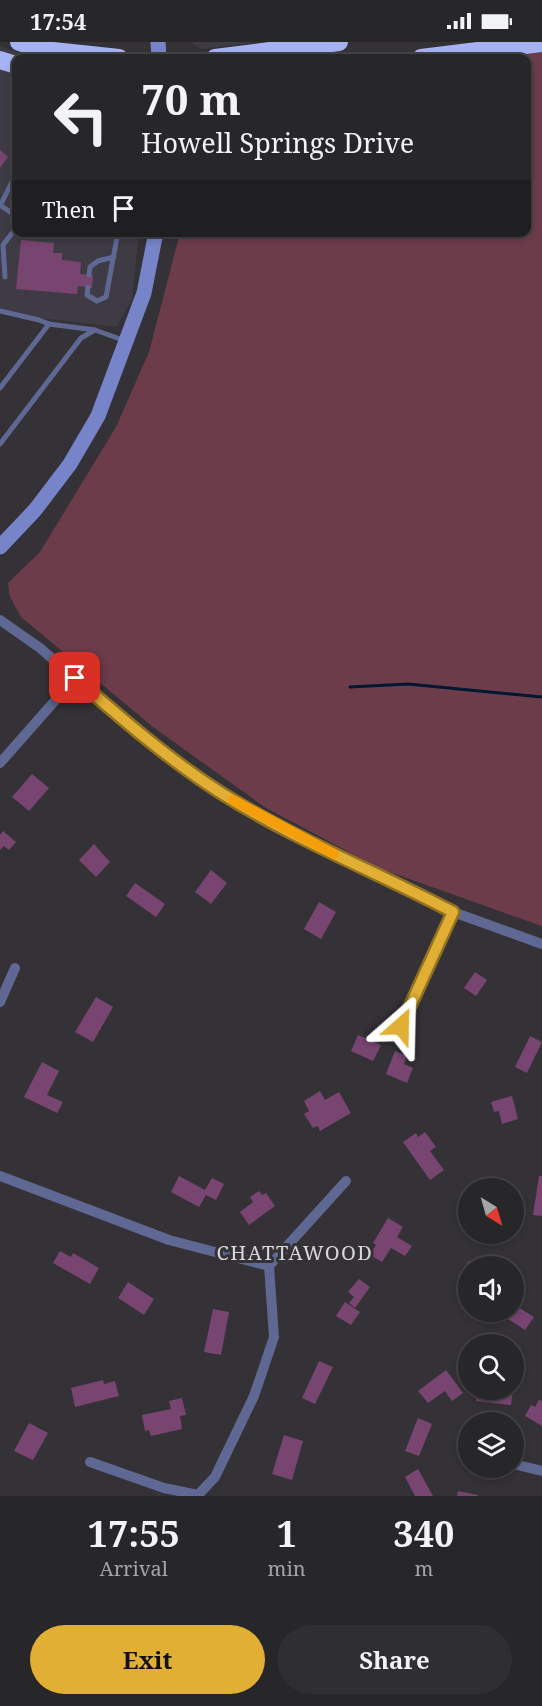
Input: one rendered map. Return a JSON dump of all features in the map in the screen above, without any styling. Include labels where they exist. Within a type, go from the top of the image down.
[{"type":"highway","points":[[19,42],[44,50],[82,54]]},
{"type":"highway","points":[[246,54],[339,42]]},
{"type":"highway","points":[[453,54],[542,43]]},
{"type":"street","points":[[0,548],[35,510],[70,464],[98,416],[144,293],[155,237]]},
{"type":"street","points":[[0,620],[40,648],[111,710],[183,767],[219,791],[340,858],[412,890],[453,912],[542,945]]},
{"type":"street","points":[[0,763],[75,678]]},
{"type":"street","points":[[401,1026],[453,912]]},
{"type":"street","points":[[0,1002],[15,968]]},
{"type":"street","points":[[0,1176],[169,1240],[269,1266]]},
{"type":"street","points":[[90,1462],[164,1488],[198,1495],[215,1477],[254,1396],[274,1337],[269,1266],[346,1181]]},
{"type":"street","points":[[524,1467],[542,1471]]},
{"type":"lane","points":[[10,63],[12,120]]},
{"type":"lane","points":[[0,205],[12,182]]},
{"type":"lane","points":[[5,277],[3,245],[12,233]]},
{"type":"lane","points":[[88,287],[87,295],[92,299],[97,301],[106,297],[117,237]]},
{"type":"lane","points":[[89,275],[90,267],[98,261],[114,257]]},
{"type":"lane","points":[[0,311],[49,324],[95,330],[127,340]]},
{"type":"lane","points":[[0,388],[49,324]]},
{"type":"lane","points":[[0,444],[81,338],[95,330]]},
{"type":"shaded area","points":[[189,42],[255,42],[201,49]]},
{"type":"shaded area","points":[[0,46],[22,54],[12,54],[12,237],[139,237],[132,300],[116,327],[0,313]]},
{"type":"shaded area","points":[[542,52],[542,926],[381,869],[266,808],[153,727],[21,617],[10,597],[8,583],[40,552],[116,427],[149,352],[179,237],[531,237],[531,54],[517,54]]},
{"type":"building","points":[[0,150],[8,157],[0,168]]},
{"type":"building","points":[[21,240],[54,243],[53,253],[62,253],[62,260],[81,262],[80,274],[93,275],[92,288],[78,286],[77,294],[16,289]]},
{"type":"building","points":[[32,774],[49,788],[29,811],[12,797]]},
{"type":"building","points":[[3,831],[16,842],[9,850],[4,846],[0,850],[0,835]]},
{"type":"building","points":[[94,844],[110,862],[96,877],[79,860]]},
{"type":"building","points":[[211,870],[227,883],[211,904],[195,892]]},
{"type":"building","points":[[135,883],[165,904],[156,917],[126,896]]},
{"type":"building","points":[[319,902],[336,912],[321,939],[304,929]]},
{"type":"building","points":[[475,972],[487,980],[476,996],[464,988]]},
{"type":"building","points":[[96,997],[113,1007],[93,1042],[75,1032]]},
{"type":"building","points":[[358,1035],[381,1045],[373,1061],[351,1051]]},
{"type":"building","points":[[530,1036],[542,1042],[527,1073],[515,1067]]},
{"type":"building","points":[[395,1051],[407,1056],[404,1064],[413,1068],[407,1083],[386,1074]]},
{"type":"building","points":[[42,1062],[59,1071],[47,1095],[63,1102],[57,1113],[24,1097]]},
{"type":"building","points":[[320,1091],[325,1100],[339,1092],[351,1113],[320,1131],[318,1126],[313,1128],[304,1114],[309,1111],[304,1101]]},
{"type":"building","points":[[512,1096],[518,1119],[502,1124],[499,1111],[494,1112],[491,1102]]},
{"type":"building","points":[[425,1132],[436,1147],[430,1151],[444,1170],[430,1180],[403,1142],[416,1133],[418,1137]]},
{"type":"building","points":[[179,1176],[205,1190],[212,1178],[224,1184],[216,1200],[206,1195],[199,1207],[171,1192]]},
{"type":"building","points":[[539,1176],[542,1176],[542,1216],[533,1215]]},
{"type":"building","points":[[259,1191],[262,1195],[266,1193],[275,1206],[249,1225],[240,1212],[253,1202],[250,1197]]},
{"type":"building","points":[[388,1218],[403,1227],[397,1237],[412,1246],[405,1256],[391,1248],[382,1262],[370,1255],[376,1245],[373,1243]]},
{"type":"building","points":[[60,1251],[71,1257],[73,1253],[99,1268],[90,1284],[53,1263]]},
{"type":"building","points":[[359,1279],[370,1287],[355,1308],[349,1303],[354,1297],[348,1292]]},
{"type":"building","points":[[128,1282],[154,1299],[144,1315],[118,1298]]},
{"type":"building","points":[[345,1302],[360,1312],[351,1325],[336,1316]]},
{"type":"building","points":[[213,1309],[229,1312],[221,1355],[204,1352]]},
{"type":"building","points":[[524,1311],[534,1317],[525,1330],[513,1322],[524,1322]]},
{"type":"building","points":[[319,1361],[333,1367],[315,1404],[302,1398]]},
{"type":"building","points":[[446,1370],[458,1386],[458,1397],[452,1401],[445,1391],[428,1403],[418,1391]]},
{"type":"building","points":[[103,1380],[104,1384],[115,1381],[119,1396],[75,1407],[71,1388]]},
{"type":"building","points":[[182,1398],[186,1415],[180,1416],[182,1429],[151,1436],[149,1430],[145,1431],[142,1415],[171,1409],[169,1401]]},
{"type":"building","points":[[476,1400],[512,1400],[511,1405]]},
{"type":"building","points":[[539,1400],[542,1401],[542,1426],[525,1416],[531,1405],[535,1407]]},
{"type":"building","points":[[418,1418],[432,1424],[419,1456],[405,1451]]},
{"type":"building","points":[[29,1423],[48,1433],[33,1460],[14,1451]]},
{"type":"building","points":[[284,1435],[303,1441],[292,1480],[272,1474]]},
{"type":"building","points":[[418,1469],[433,1496],[415,1496],[405,1477]]},
{"type":"building","points":[[458,1491],[478,1495],[478,1496],[457,1496]]},
{"type":"waterway","points":[[350,687],[408,684],[542,697]]},
{"type":"slow traffic","points":[[233,800],[334,854]]},
{"type":"district","name":"CHATTAWOOD","points":[[295,1252]]},
{"type":"route","points":[[75,678],[111,710],[183,767],[219,791],[340,858],[412,890],[453,912],[401,1026]]}]
